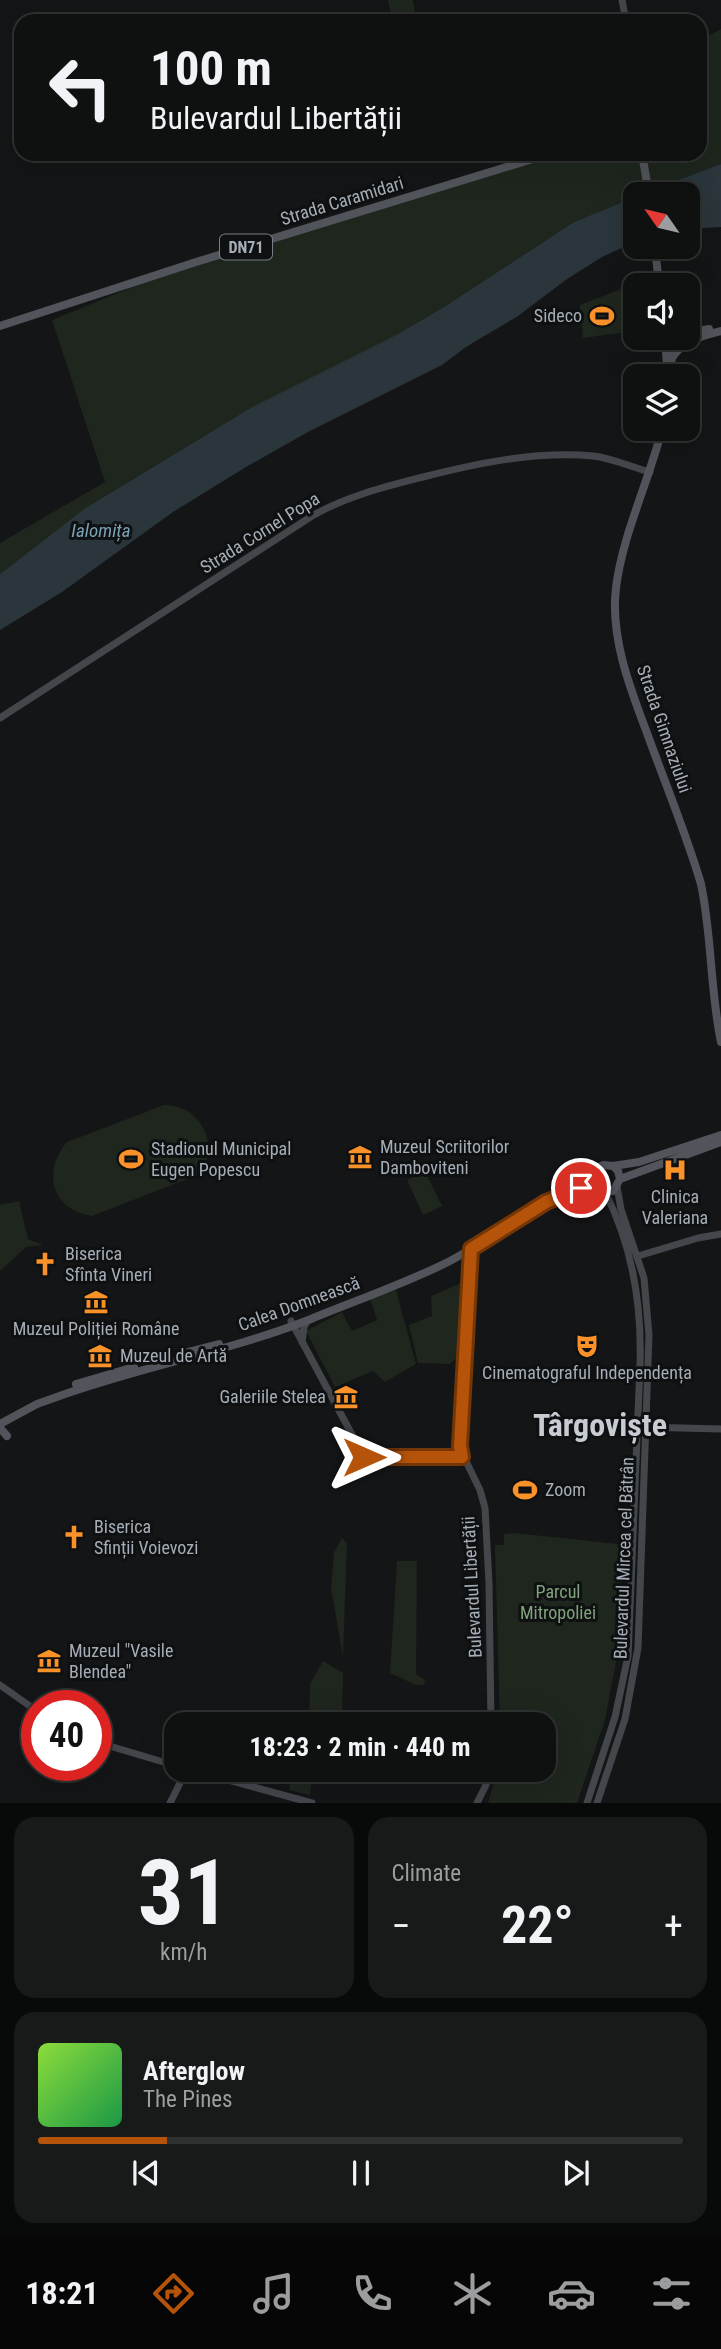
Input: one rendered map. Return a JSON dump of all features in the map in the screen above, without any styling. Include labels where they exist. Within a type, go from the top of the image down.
[{"type":"main road","name":"Strada Caramidari","points":[[0,327],[196,262],[527,161]]},
{"type":"main road","points":[[645,161],[647,182]]},
{"type":"main road","points":[[700,332],[721,326]]},
{"type":"main road","points":[[700,333],[721,331]]},
{"type":"main road","points":[[671,350],[671,364]]},
{"type":"main road","points":[[672,358],[679,350]]},
{"type":"main road","name":"Strada Gimnaziului","points":[[659,441],[617,576],[615,595],[618,636],[633,694],[701,884],[721,1042]]},
{"type":"main road","name":"Strada Cornel Popa","points":[[0,719],[312,516],[346,499],[459,468],[524,458],[579,455],[597,457],[650,472]]},
{"type":"main road","points":[[614,1166],[618,1171],[618,1183],[613,1191],[601,1190],[593,1181],[593,1174],[603,1165],[639,1162],[721,1135]]},
{"type":"main road","points":[[618,1183],[721,1142]]},
{"type":"main road","name":"Calea Domnească","points":[[292,1324],[470,1247],[523,1209],[593,1174]]},
{"type":"main road","name":"Bulevardul Mircea cel Bătrân","points":[[587,1803],[615,1717],[628,1656],[649,1335],[644,1278],[621,1209],[618,1183]]},
{"type":"main road","name":"Calea Domnească","points":[[0,1424],[42,1397],[90,1379],[308,1320],[415,1277],[546,1202],[574,1189],[601,1190]]},
{"type":"main road","name":"Bulevardul Mircea cel Bătrân","points":[[597,1803],[625,1719],[638,1648],[642,1427],[639,1300],[631,1259],[615,1211],[601,1190]]},
{"type":"main road","points":[[638,1256],[721,1234]]},
{"type":"main road","name":"Bulevardul Libertății","points":[[470,1247],[460,1446],[462,1457],[480,1490],[485,1508],[491,1712]]},
{"type":"main road","points":[[302,1343],[304,1327],[308,1320]]},
{"type":"main road","points":[[292,1324],[364,1457],[462,1457]]},
{"type":"main road","points":[[0,1424],[7,1436]]},
{"type":"main road","points":[[642,1427],[721,1429]]},
{"type":"main road","points":[[0,1685],[21,1700]]},
{"type":"main road","points":[[112,1747],[164,1762]]},
{"type":"main road","points":[[170,1803],[180,1782]]},
{"type":"main road","points":[[235,1782],[312,1803]]},
{"type":"main road","points":[[477,1803],[486,1782]]},
{"type":"green space","points":[[388,0],[413,0],[415,14],[391,14]]},
{"type":"green space","points":[[721,29],[721,164],[673,182],[623,182],[623,202],[574,222],[396,335],[252,407],[84,509],[0,574],[0,543],[105,482],[52,320],[230,247],[522,161],[707,161],[707,37]]},
{"type":"green space","name":"Sideco","points":[[623,288],[623,333],[583,338],[580,305]]},
{"type":"green space","name":"Stadionul Municipal Eugen Popescu","points":[[164,1105],[177,1106],[188,1111],[203,1128],[208,1151],[200,1174],[92,1216],[67,1206],[59,1198],[53,1177],[59,1153],[67,1142]]},
{"type":"green space","points":[[425,1171],[442,1206],[423,1215],[407,1180]]},
{"type":"green space","points":[[19,1201],[28,1239],[43,1245],[26,1247],[0,1271],[0,1205]]},
{"type":"green space","points":[[461,1283],[461,1354],[450,1364],[418,1363],[409,1325],[432,1316],[431,1296]]},
{"type":"green space","points":[[396,1290],[416,1364],[385,1382],[373,1371],[335,1387],[306,1331],[342,1312],[352,1331],[377,1320],[370,1299]]},
{"type":"green space","name":"Parcul Mitropoliei","points":[[504,1534],[619,1544],[624,1549],[618,1651],[605,1720],[577,1803],[488,1803],[494,1782],[556,1782],[556,1712],[500,1712],[495,1545],[504,1545]]},
{"type":"green space","points":[[342,1538],[347,1544],[343,1657],[331,1588],[334,1552]]},
{"type":"green space","points":[[397,1561],[417,1561],[416,1674],[425,1680],[424,1685],[416,1685],[390,1673]]},
{"type":"green space","points":[[323,1661],[343,1673],[342,1712],[309,1712],[310,1684]]},
{"type":"green space","points":[[290,1782],[312,1782],[310,1795],[289,1790]]},
{"type":"water","points":[[721,164],[721,227],[700,228],[700,182],[673,182]]},
{"type":"water","name":"Ialomița","points":[[623,202],[623,247],[567,279],[518,316],[466,347],[442,365],[308,432],[246,467],[173,512],[62,592],[0,630],[0,574],[84,509],[252,407],[396,335],[444,307],[574,222]]},
{"type":"place","name":"Sideco","points":[[602,316]]},
{"type":"place","name":"Muzeul Scriitorilor Damboviteni","points":[[360,1157]]},
{"type":"place","name":"Stadionul Municipal Eugen Popescu","points":[[131,1159]]},
{"type":"place","name":"Clinica Valeriana","points":[[675,1170]]},
{"type":"place","name":"Biserica Sfînta Vineri","points":[[45,1264]]},
{"type":"place","name":"Muzeul Poliției Române","points":[[96,1302]]},
{"type":"place","name":"Cinematograful Independența","points":[[587,1346]]},
{"type":"place","name":"Muzeul de Artă","points":[[100,1356]]},
{"type":"place","name":"Galeriile Stelea","points":[[346,1397]]},
{"type":"place","name":"Zoom","points":[[525,1490]]},
{"type":"place","name":"Biserica Sfinții Voievozi","points":[[74,1537]]},
{"type":"place","name":"Muzeul \"Vasile Blendea\"","points":[[49,1661]]},
{"type":"district","name":"Târgoviște","points":[[600,1425]]},
{"type":"route","points":[[364,1457],[462,1457],[460,1446],[471,1249],[546,1202],[581,1188]]}]
